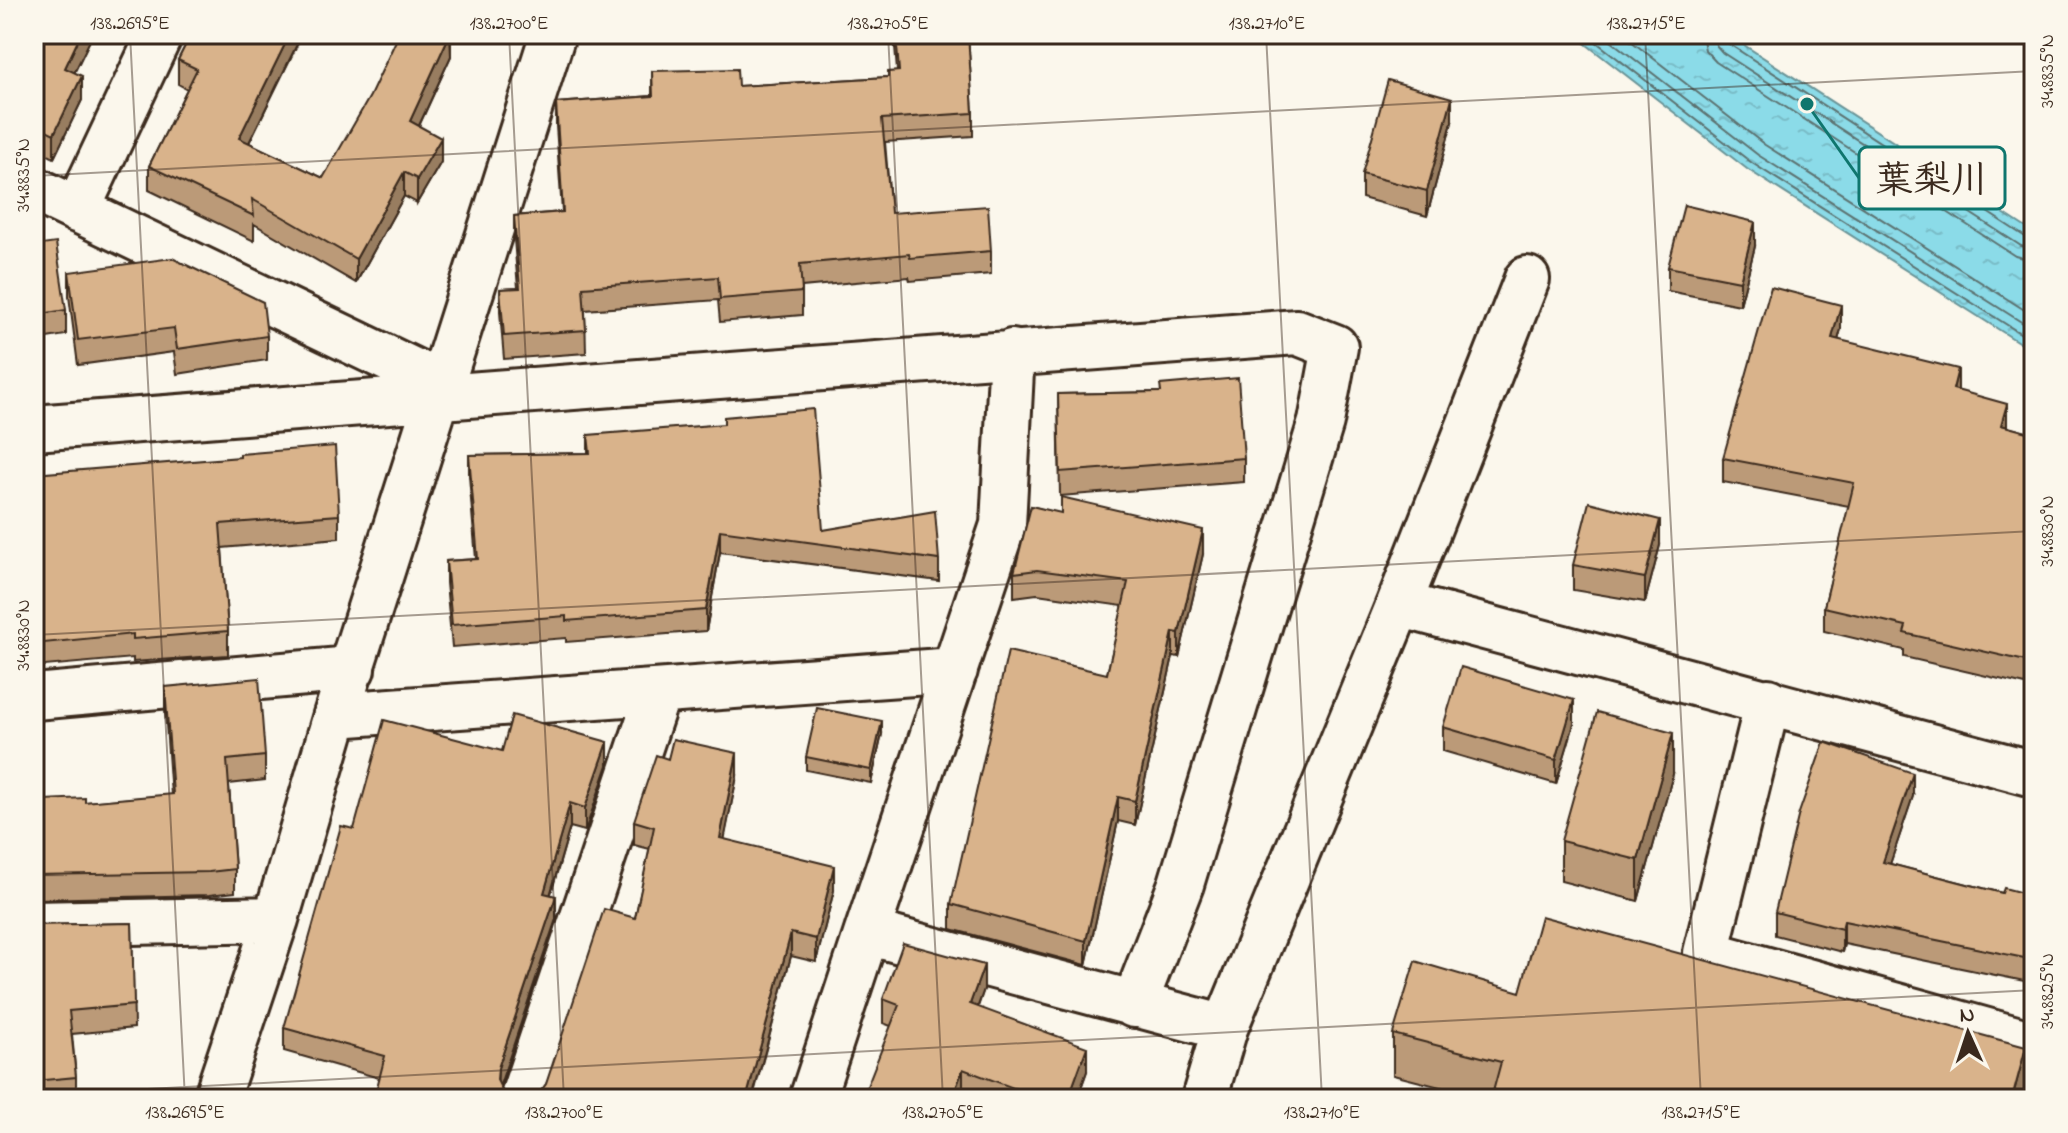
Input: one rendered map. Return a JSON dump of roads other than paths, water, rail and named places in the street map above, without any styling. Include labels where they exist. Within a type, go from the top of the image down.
[{"type":"street","points":[[77,210],[160,34]]},
{"type":"street","points":[[216,1099],[276,919],[336,715],[553,34]]},
{"type":"street","points":[[34,189],[440,390]]},
{"type":"street","points":[[1204,1099],[1225,1028],[1399,604],[1527,279]]},
{"type":"street","points":[[34,428],[440,390],[1297,332],[1335,347],[1321,422],[1186,869],[1134,1005]]},
{"type":"street","points":[[812,1099],[1003,525],[1012,352]]},
{"type":"street","points":[[1399,604],[2034,774]]},
{"type":"street","points":[[34,697],[352,669]]},
{"type":"street","points":[[336,715],[955,670]]},
{"type":"street","points":[[522,1099],[658,693]]},
{"type":"street","points":[[1768,701],[1706,953],[2034,1044]]},
{"type":"street","points":[[34,924],[276,919]]},
{"type":"street","points":[[867,932],[1225,1028]]},
{"type":"water","points":[[1573,34],[1727,34],[2034,233],[2034,352],[1747,169]]},
{"type":"place","name":"葉梨川","points":[[1807,104]]}]
